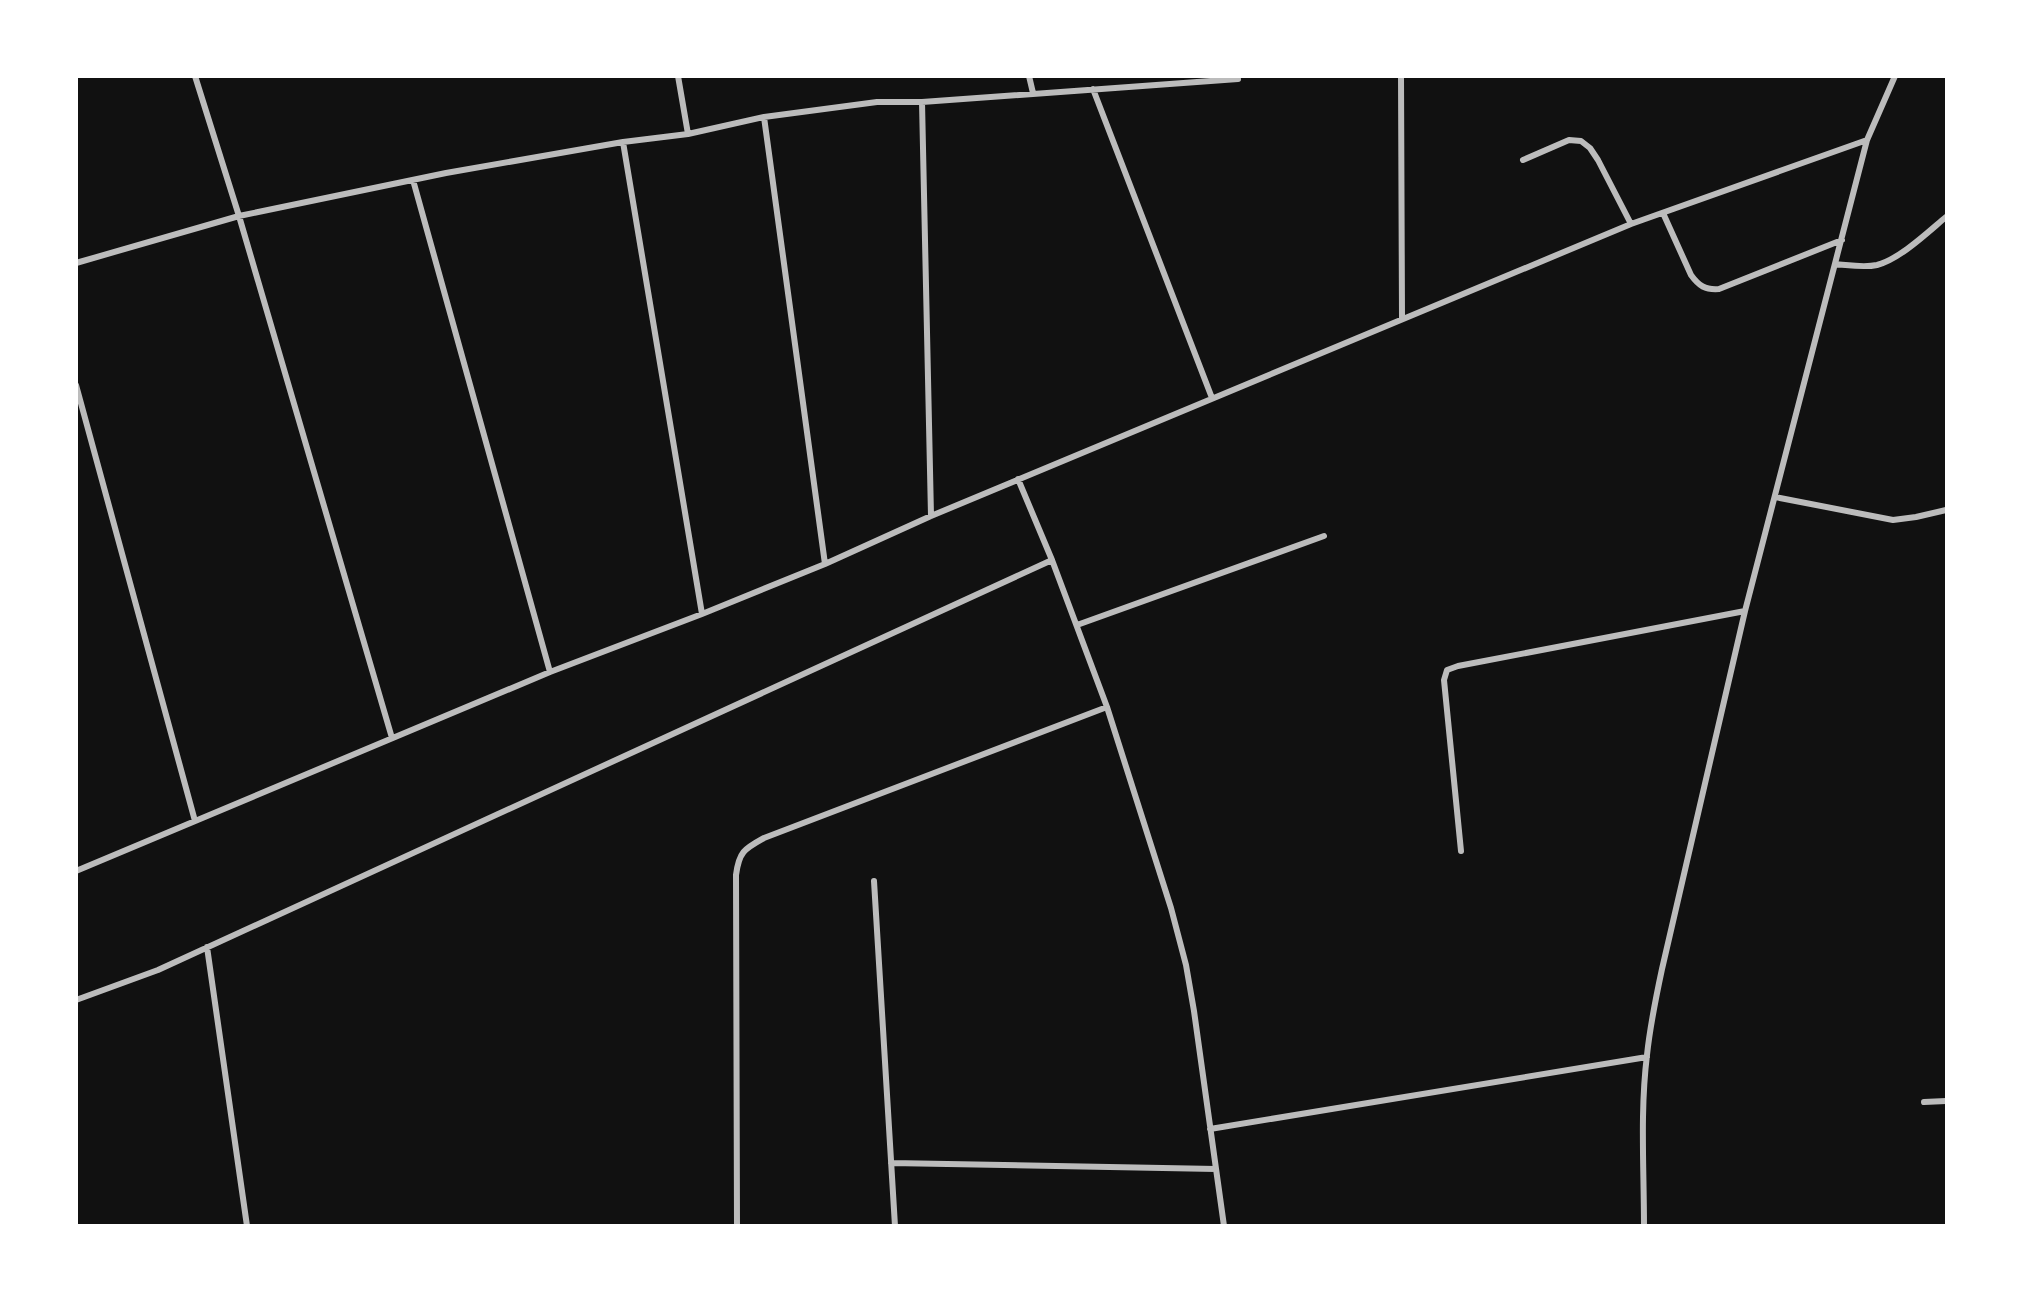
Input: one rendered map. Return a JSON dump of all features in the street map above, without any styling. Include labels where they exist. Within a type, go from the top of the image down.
[{"type":"street","points":[[195,76],[239,216],[392,738]]},
{"type":"street","points":[[678,76],[688,134]]},
{"type":"street","points":[[1029,76],[1033,93]]},
{"type":"street","points":[[1401,76],[1402,318]]},
{"type":"street","points":[[1644,1226],[1644,1125],[1647,1058],[1662,969],[1746,611],[1835,264],[1868,140],[1895,76]]},
{"type":"street","points":[[76,263],[239,216],[413,180],[623,142],[688,134],[764,117],[877,102],[922,102],[1094,89],[1168,80],[1238,79]]},
{"type":"street","points":[[1094,89],[1212,398]]},
{"type":"street","points":[[922,102],[931,516]]},
{"type":"street","points":[[764,117],[825,564]]},
{"type":"street","points":[[1523,160],[1569,140],[1581,141],[1590,148],[1598,160],[1631,224]]},
{"type":"street","points":[[76,871],[550,672],[825,564],[1018,479],[1631,224],[1868,140]]},
{"type":"street","points":[[623,142],[702,614]]},
{"type":"street","points":[[413,180],[550,672]]},
{"type":"street","points":[[1663,213],[1690,275],[1697,284],[1708,290],[1719,289],[1842,240]]},
{"type":"street","points":[[1835,264],[1864,267],[1879,264],[1894,257],[1947,218]]},
{"type":"street","points":[[76,385],[195,821]]},
{"type":"street","points":[[1018,479],[1052,560],[1107,707],[1171,908],[1186,964],[1224,1226]]},
{"type":"street","points":[[1775,497],[1893,520],[1947,510]]},
{"type":"street","points":[[1077,625],[1324,536]]},
{"type":"street","points":[[76,1000],[158,970],[1052,560]]},
{"type":"street","points":[[1461,851],[1444,681],[1447,670],[1746,611]]},
{"type":"street","points":[[737,1226],[736,875],[738,861],[745,849],[764,838],[1107,707]]},
{"type":"street","points":[[874,881],[895,1226]]},
{"type":"street","points":[[207,947],[248,1226]]},
{"type":"street","points":[[1210,1129],[1647,1058]]},
{"type":"street","points":[[1924,1102],[1947,1101]]},
{"type":"street","points":[[891,1163],[1216,1169]]}]
